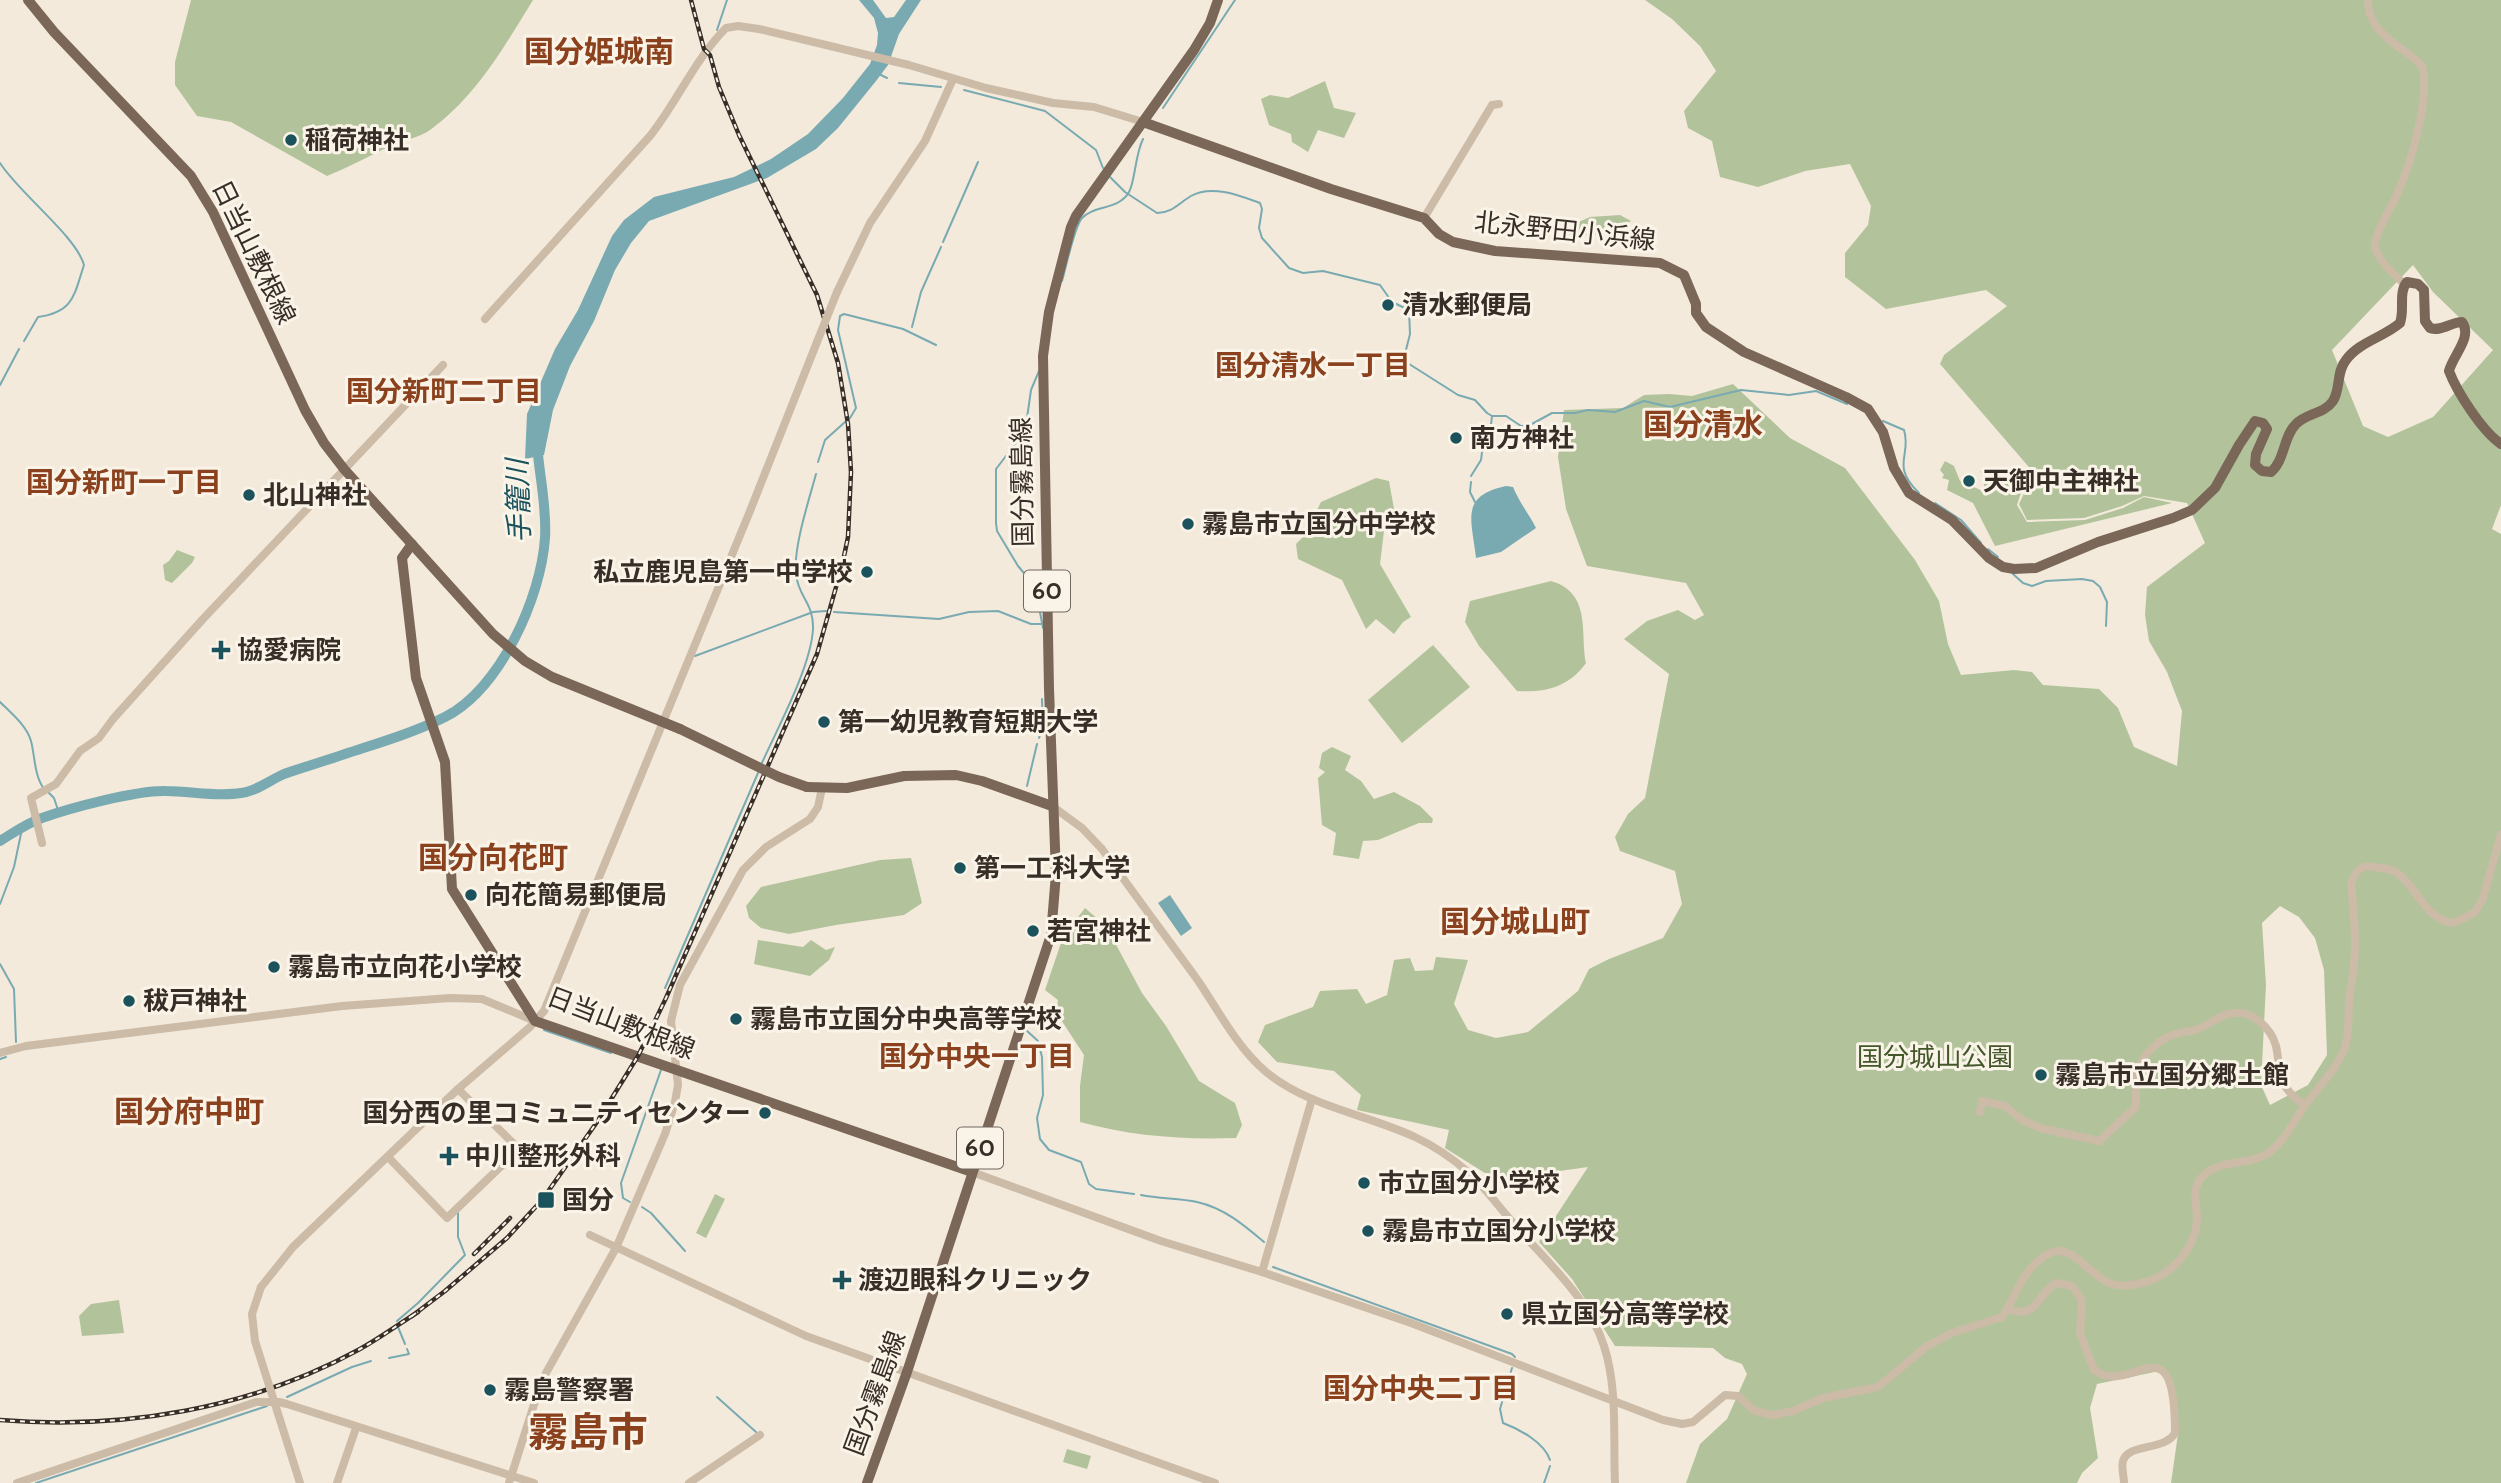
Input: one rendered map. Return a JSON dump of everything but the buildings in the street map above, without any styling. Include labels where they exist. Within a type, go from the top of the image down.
[{"type":"main road","name":"日当山敷根線","points":[[28,0],[54,32],[153,133],[199,188],[213,212],[305,410],[324,443],[344,469],[495,636],[525,661],[552,677],[680,729],[779,777],[807,786],[847,788],[904,776],[956,775],[982,781],[1052,806]]},
{"type":"main road","name":"国分霧島線","points":[[867,1483],[907,1372],[1051,935],[1056,874],[1052,806],[1043,375],[1049,312],[1071,227],[1194,50],[1210,23],[1218,0]]},
{"type":"main road","name":"北永野田小浜線","points":[[1143,122],[1331,189],[1424,218],[1448,240],[1480,249],[1660,263],[1679,271],[1690,288],[1697,316],[1706,327],[1744,352],[1868,409],[1878,422],[1894,468],[1909,493],[1952,520],[1989,558],[2003,567],[2014,569],[2036,568],[2048,564],[2098,542],[2173,518],[2192,509],[2215,488],[2255,421],[2263,423],[2267,429],[2256,454],[2255,465],[2262,471],[2271,472],[2293,427],[2306,417],[2328,408],[2332,402],[2343,362],[2400,323],[2404,284]]},
{"type":"main road","points":[[2404,284],[2414,282],[2424,289],[2425,321],[2430,328],[2441,329],[2457,322],[2465,325],[2466,336],[2449,371],[2486,431],[2501,444]]},
{"type":"main road","name":"日当山敷根線","points":[[412,544],[402,558],[414,669],[438,738],[447,778],[452,889],[535,1021],[972,1172]]},
{"type":"street","points":[[2368,0],[2368,14],[2375,27],[2422,66],[2426,83],[2420,119],[2404,179],[2375,242],[2377,254],[2404,284]]},
{"type":"street","points":[[485,319],[664,120],[709,48],[726,28],[738,26],[759,30],[1053,103],[1094,107],[1143,122]]},
{"type":"street","points":[[300,1483],[255,1341],[252,1314],[261,1287],[293,1247],[458,1088],[544,1011],[837,292],[870,223],[925,141],[953,79]]},
{"type":"street","points":[[1424,218],[1492,105],[1499,104]]},
{"type":"street","points":[[42,843],[31,797],[56,784],[80,751],[99,738],[203,619],[443,365]]},
{"type":"street","points":[[510,1480],[546,1373],[616,1248],[676,1102],[677,1069],[671,1021],[680,985],[697,949],[743,870],[766,848],[810,819],[818,807],[822,788]]},
{"type":"street","points":[[1052,806],[1082,828],[1102,849],[1254,1060],[1266,1072],[1291,1090],[1413,1136],[1439,1149],[1470,1174],[1538,1251],[1588,1314],[1600,1335],[1607,1356],[1612,1401],[1615,1483]]},
{"type":"street","points":[[972,1172],[1161,1241],[1411,1323],[1612,1401],[1682,1424],[1702,1416],[1725,1395],[1738,1396],[1759,1413],[1782,1414],[1823,1398],[1878,1387],[1927,1346],[1952,1333],[2002,1317],[2030,1269],[2046,1254],[2055,1251],[2076,1256],[2107,1282],[2116,1285],[2150,1280],[2165,1273],[2190,1246],[2195,1235],[2196,1195],[2200,1180],[2214,1167],[2263,1157],[2289,1132],[2335,1066],[2345,1047],[2355,950],[2351,884],[2355,873],[2368,865],[2396,872],[2431,912],[2440,920],[2453,923],[2474,913],[2483,901],[2501,834]]},
{"type":"street","points":[[0,1053],[26,1046],[283,1013],[450,998],[482,999],[535,1021]]},
{"type":"street","points":[[1980,1112],[1982,1101],[2005,1106],[2022,1120],[2040,1128],[2099,1141],[2135,1108],[2137,1072],[2150,1051],[2162,1040],[2172,1033],[2202,1030],[2221,1015],[2241,1012],[2250,1015],[2269,1032],[2276,1045],[2278,1070],[2284,1085],[2305,1106]]},
{"type":"street","points":[[388,1157],[447,1218],[519,1149],[458,1088]]},
{"type":"street","points":[[1262,1272],[1312,1099]]},
{"type":"street","points":[[590,1235],[791,1330],[1216,1483]]},
{"type":"street","points":[[2008,1309],[2026,1312],[2034,1308],[2056,1283],[2072,1286],[2082,1300],[2080,1333],[2094,1370],[2108,1377],[2156,1367],[2171,1379],[2175,1433],[2168,1441],[2125,1456],[2122,1463],[2124,1483]]},
{"type":"street","points":[[17,1483],[256,1402],[279,1402],[510,1480],[534,1483]]},
{"type":"street","points":[[337,1483],[356,1428]]},
{"type":"street","points":[[689,1483],[760,1435]]},
{"type":"green space","points":[[191,0],[533,0],[488,70],[446,117],[426,133],[390,146],[327,176],[231,122],[197,116],[175,85],[175,62]]},
{"type":"green space","name":"国分城山公園","points":[[1645,0],[2501,0],[2501,505],[2492,529],[2501,534],[2501,1483],[2171,1483],[2178,1434],[2172,1378],[2164,1370],[2097,1384],[2090,1408],[2098,1458],[2082,1473],[2077,1483],[1686,1483],[1700,1444],[1727,1419],[1747,1374],[1742,1364],[1725,1358],[1713,1348],[1615,1346],[1572,1279],[1539,1242],[1588,1167],[1496,1180],[1445,1148],[1449,1130],[1357,1110],[1361,1095],[1334,1071],[1277,1062],[1258,1042],[1265,1025],[1313,1007],[1320,991],[1357,989],[1366,1004],[1387,995],[1394,960],[1410,958],[1415,971],[1433,970],[1436,957],[1468,960],[1454,1004],[1468,1030],[1496,1038],[1528,1032],[1578,991],[1589,969],[1663,938],[1682,904],[1675,871],[1620,851],[1615,837],[1628,814],[1645,798],[1669,674],[1624,639],[1647,621],[1678,610],[1695,620],[1704,615],[1686,583],[1587,566],[1566,509],[1558,457],[1564,410],[1623,408],[1644,395],[1692,396],[1733,384],[1790,438],[1845,468],[1915,560],[1939,601],[1948,644],[1961,675],[2014,670],[2032,672],[2043,685],[2099,689],[2118,708],[2134,747],[2177,766],[2182,711],[2167,672],[2149,641],[2145,615],[2147,587],[2205,543],[2187,503],[2144,496],[2084,518],[2027,520],[2019,504],[2034,473],[1940,364],[1944,355],[2007,306],[1986,290],[1886,309],[1845,277],[1845,253],[1868,225],[1871,206],[1850,164],[1805,171],[1758,187],[1720,177],[1712,141],[1688,128],[1684,111],[1716,71],[1700,46],[1672,19]],"holes":[[[2413,265],[2433,292],[2493,350],[2433,417],[2388,437],[2363,426],[2332,350]],[[2280,906],[2299,917],[2315,938],[2324,970],[2327,1055],[2308,1085],[2270,1105],[2261,1085],[2266,985],[2262,923]]]},
{"type":"green space","points":[[1325,81],[1334,108],[1356,113],[1344,138],[1318,130],[1308,152],[1292,142],[1291,134],[1269,125],[1261,99],[1270,95],[1288,98]]},
{"type":"green space","points":[[1620,215],[1631,221],[1617,229],[1601,233],[1569,235],[1574,224],[1590,217]]},
{"type":"green space","points":[[1945,461],[1954,466],[1960,481],[1983,491],[1985,480],[1980,471],[2012,483],[2023,481],[2027,474],[2017,505],[2027,522],[2085,520],[2123,508],[2144,497],[2172,503],[1995,546],[1973,503],[1947,490],[1949,480],[1942,478],[1944,475],[1940,470]]},
{"type":"green space","points":[[1376,478],[1389,481],[1394,509],[1384,531],[1380,564],[1411,617],[1403,622],[1394,634],[1376,619],[1366,629],[1342,580],[1298,559],[1296,544],[1304,536],[1321,502]]},
{"type":"green space","points":[[177,550],[195,557],[172,583],[165,580],[163,565]]},
{"type":"green space","points":[[1551,581],[1564,587],[1579,604],[1586,663],[1572,678],[1556,687],[1517,691],[1479,646],[1465,622],[1470,601]]},
{"type":"green space","points":[[1433,645],[1470,687],[1402,743],[1368,700]]},
{"type":"green space","points":[[1332,747],[1351,756],[1345,770],[1361,781],[1374,799],[1394,792],[1420,806],[1433,819],[1432,823],[1419,823],[1378,840],[1363,841],[1359,859],[1333,855],[1336,833],[1322,825],[1318,778],[1325,772],[1319,768],[1322,753]]},
{"type":"green space","points":[[911,858],[922,903],[904,915],[789,934],[761,928],[749,918],[746,906],[761,887],[880,860]]},
{"type":"green space","points":[[1085,908],[1106,926],[1142,993],[1166,1026],[1199,1081],[1235,1103],[1242,1125],[1236,1138],[1157,1136],[1080,1122],[1080,1086],[1084,1055],[1056,1012],[1058,1000],[1045,990],[1063,937]]},
{"type":"green space","points":[[758,940],[803,947],[811,940],[826,950],[835,947],[829,960],[810,976],[754,964]]},
{"type":"green space","points":[[715,1194],[725,1199],[706,1238],[696,1233]]},
{"type":"green space","points":[[119,1300],[124,1333],[82,1336],[79,1316],[91,1304]]},
{"type":"green space","points":[[1067,1449],[1091,1456],[1087,1469],[1063,1462]]},
{"type":"water","points":[[859,0],[873,0],[886,18],[894,17],[906,0],[921,0],[899,34],[888,65],[838,128],[816,149],[767,178],[649,221],[631,243],[615,270],[594,321],[570,366],[553,410],[544,455],[525,459],[527,414],[555,349],[578,310],[612,236],[624,220],[654,197],[734,177],[771,159],[808,134],[843,98],[870,64],[878,33],[874,18]]},
{"type":"water","points":[[1513,487],[1536,528],[1501,552],[1476,558],[1471,521],[1475,503],[1491,490]]},
{"type":"water","points":[[1170,895],[1192,928],[1181,936],[1158,903]]},
{"type":"waterway","points":[[717,30],[727,0]]},
{"type":"waterway","points":[[1163,108],[1235,0]]},
{"type":"waterway","points":[[879,74],[887,78]]},
{"type":"waterway","points":[[899,83],[941,87]]},
{"type":"waterway","points":[[964,90],[1045,111],[1096,150],[1103,168]]},
{"type":"waterway","points":[[1062,281],[1073,238],[1082,218],[1119,202],[1129,192],[1143,139]]},
{"type":"waterway","points":[[943,242],[978,162]]},
{"type":"waterway","points":[[0,163],[70,241],[84,265],[71,300],[59,311],[38,317],[24,341]]},
{"type":"waterway","points":[[1109,176],[1125,192],[1157,213],[1167,211],[1191,196],[1208,191],[1226,192],[1260,203],[1262,209],[1259,228],[1262,238],[1289,268],[1303,273],[1323,271],[1380,285],[1392,302],[1409,310],[1410,334],[1404,358],[1406,362],[1458,395],[1475,400],[1492,416],[1506,416],[1521,426],[1530,425],[1552,413],[1588,410],[1615,412],[1644,401],[1670,407],[1741,390],[1789,395],[1816,391],[1847,404]]},
{"type":"waterway","points":[[912,327],[921,292],[941,247]]},
{"type":"waterway","points":[[850,418],[856,408],[838,330],[840,316],[844,314],[903,329],[936,345]]},
{"type":"waterway","points":[[0,385],[19,349]]},
{"type":"waterway","points":[[1039,371],[1031,390],[1023,429],[996,469],[996,523],[997,531],[1018,566],[1035,586],[1043,628]]},
{"type":"waterway","points":[[1471,476],[1481,460],[1483,444],[1490,433],[1492,416]]},
{"type":"waterway","points":[[1883,421],[1904,430],[1904,468],[1910,483],[1919,493]]},
{"type":"waterway","points":[[818,462],[825,440],[845,422]]},
{"type":"waterway","name":"手籠川","points":[[0,841],[42,818],[121,796],[153,791],[222,794],[247,792],[284,774],[421,728],[465,704],[500,664],[514,640],[526,614],[542,562],[545,538],[544,502],[537,443]]},
{"type":"waterway","points":[[761,765],[792,698],[811,644],[813,620],[797,582],[796,563],[802,524],[816,474]]},
{"type":"waterway","points":[[1471,482],[1470,492],[1475,502]]},
{"type":"waterway","points":[[1935,503],[1961,520],[1981,543]]},
{"type":"waterway","points":[[1988,549],[1998,557]]},
{"type":"waterway","points":[[2013,574],[2023,583],[2032,586],[2046,581],[2093,581],[2100,587],[2107,602],[2106,626]]},
{"type":"waterway","points":[[695,656],[813,612],[826,611]]},
{"type":"waterway","points":[[834,612],[939,619],[969,612],[998,611],[1031,624],[1041,624]]},
{"type":"waterway","points":[[1039,738],[1043,725],[1042,699]]},
{"type":"waterway","points":[[0,702],[29,735],[37,772],[44,789]]},
{"type":"waterway","points":[[1027,786],[1037,744]]},
{"type":"waterway","points":[[665,988],[758,773]]},
{"type":"waterway","points":[[48,792],[54,798],[59,813]]},
{"type":"waterway","points":[[0,904],[14,867],[22,829]]},
{"type":"waterway","points":[[0,964],[14,989],[16,1042]]},
{"type":"waterway","points":[[544,1030],[611,1053]]},
{"type":"waterway","points":[[1026,1030],[1038,1041],[1042,1057],[1043,1095],[1037,1118],[1040,1139],[1049,1150],[1081,1162],[1089,1184],[1096,1189],[1134,1194]]},
{"type":"waterway","points":[[0,1059],[6,1057]]},
{"type":"waterway","points":[[630,1202],[623,1198],[621,1183],[661,1070]]},
{"type":"waterway","points":[[1141,1195],[1190,1201],[1216,1208],[1264,1242]]},
{"type":"waterway","points":[[642,1207],[651,1213],[685,1251]]},
{"type":"waterway","points":[[397,1321],[465,1255],[458,1237],[458,1213]]},
{"type":"waterway","points":[[1273,1267],[1515,1357]]},
{"type":"waterway","points":[[398,1327],[405,1344]]},
{"type":"waterway","points":[[389,1358],[409,1354],[407,1349]]},
{"type":"waterway","points":[[287,1397],[371,1361]]},
{"type":"waterway","points":[[1512,1368],[1500,1409],[1503,1423],[1537,1442],[1550,1460]]},
{"type":"waterway","points":[[717,1397],[756,1432]]},
{"type":"waterway","points":[[36,1483],[267,1406]]},
{"type":"waterway","points":[[1544,1483],[1550,1466]]},
{"type":"railway","points":[[412,1316],[507,1238],[542,1200],[597,1122],[638,1056],[817,654],[842,566],[848,537],[851,472],[848,424],[838,363],[817,295],[739,135],[719,87],[710,55],[704,49],[691,0]]},
{"type":"railway","points":[[474,1254],[510,1218]]},
{"type":"railway","points":[[0,1420],[93,1422],[185,1411],[231,1400],[318,1370],[367,1345],[418,1312]]},
{"type":"place","name":"稲荷神社","points":[[291,140]]},
{"type":"place","name":"清水郵便局","points":[[1388,305]]},
{"type":"place","name":"南方神社","points":[[1456,438]]},
{"type":"place","name":"天御中主神社","points":[[1969,481]]},
{"type":"place","name":"北山神社","points":[[249,495]]},
{"type":"place","name":"霧島市立国分中学校","points":[[1188,524]]},
{"type":"place","name":"私立鹿児島第一中学校","points":[[867,572]]},
{"type":"place","name":"協愛病院","points":[[221,650]]},
{"type":"place","name":"第一幼児教育短期大学","points":[[824,722]]},
{"type":"place","name":"第一工科大学","points":[[960,868]]},
{"type":"place","name":"向花簡易郵便局","points":[[471,895]]},
{"type":"place","name":"若宮神社","points":[[1033,931]]},
{"type":"place","name":"霧島市立向花小学校","points":[[274,967]]},
{"type":"place","name":"秡戸神社","points":[[129,1001]]},
{"type":"place","name":"霧島市立国分中央高等学校","points":[[736,1019]]},
{"type":"place","name":"霧島市立国分郷土館","points":[[2041,1075]]},
{"type":"place","name":"国分西の里コミュニティセンター","points":[[765,1113]]},
{"type":"place","name":"中川整形外科","points":[[449,1156]]},
{"type":"place","name":"市立国分小学校","points":[[1364,1183]]},
{"type":"place","name":"国分","points":[[546,1200]]},
{"type":"place","name":"霧島市立国分小学校","points":[[1368,1231]]},
{"type":"place","name":"渡辺眼科クリニック","points":[[842,1280]]},
{"type":"place","name":"県立国分高等学校","points":[[1507,1314]]},
{"type":"place","name":"霧島警察署","points":[[490,1390]]},
{"type":"district","name":"国分姫城南","points":[[599,52]]},
{"type":"district","name":"国分清水一丁目","points":[[1313,365]]},
{"type":"district","name":"国分新町二丁目","points":[[444,391]]},
{"type":"district","name":"国分清水","points":[[1703,425]]},
{"type":"district","name":"国分新町一丁目","points":[[124,482]]},
{"type":"district","name":"国分向花町","points":[[493,858]]},
{"type":"district","name":"国分城山町","points":[[1515,922]]},
{"type":"district","name":"国分中央一丁目","points":[[977,1056]]},
{"type":"district","name":"国分府中町","points":[[189,1112]]},
{"type":"district","name":"国分中央二丁目","points":[[1421,1388]]},
{"type":"district","name":"霧島市","points":[[588,1432]]}]
